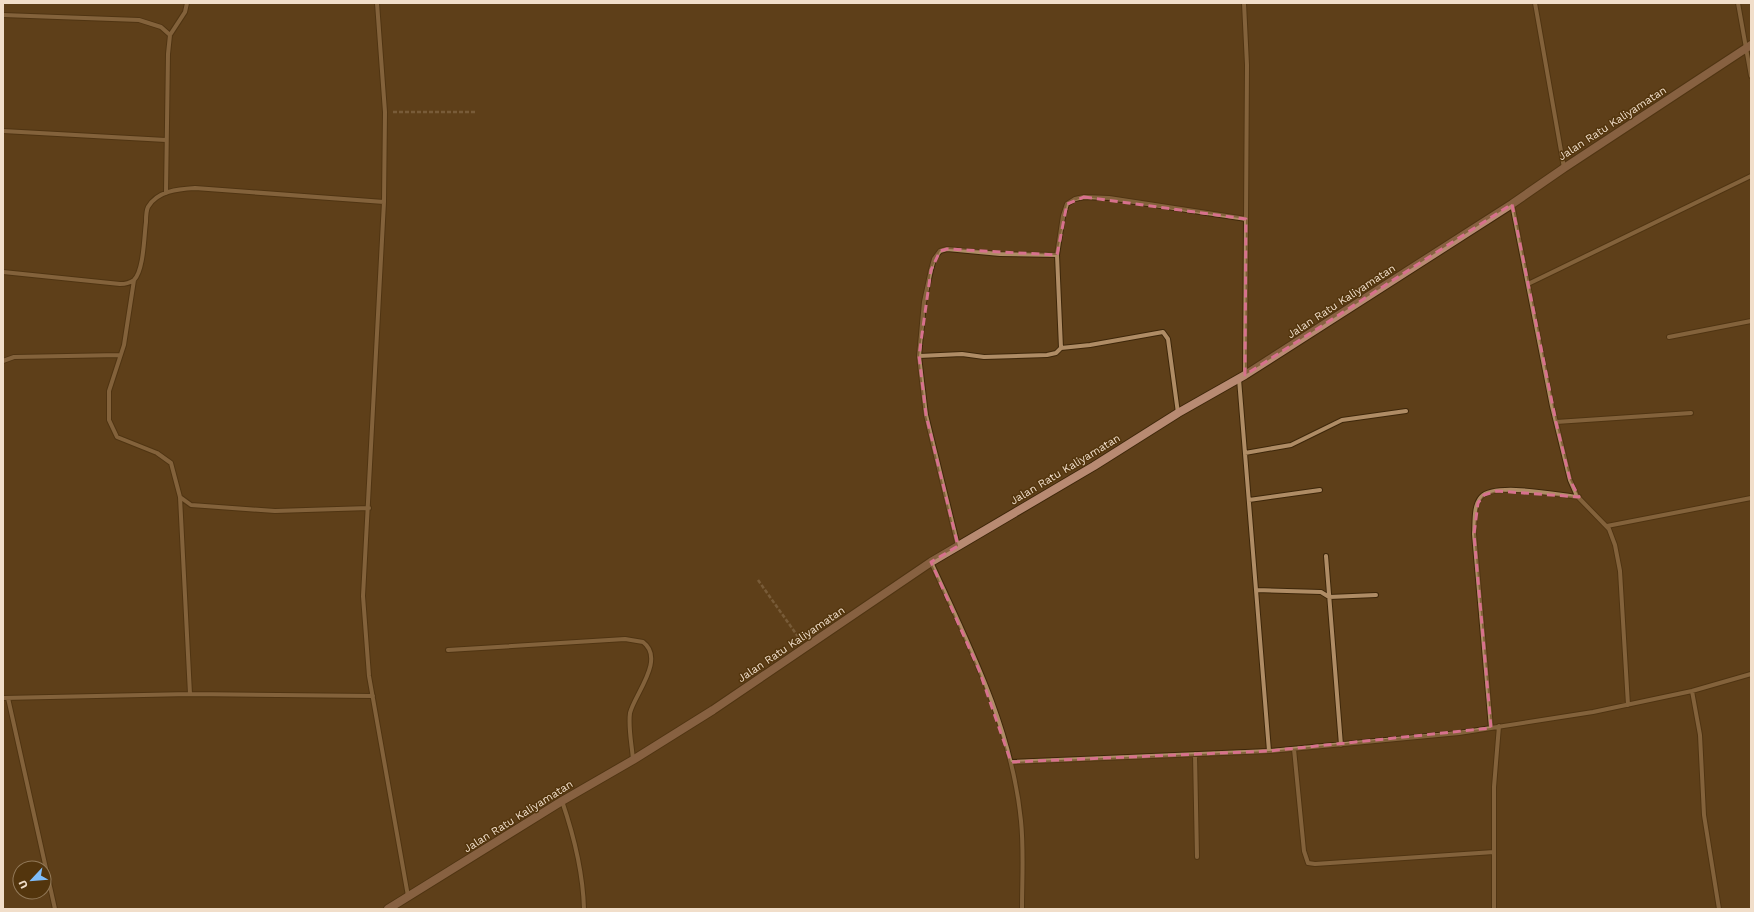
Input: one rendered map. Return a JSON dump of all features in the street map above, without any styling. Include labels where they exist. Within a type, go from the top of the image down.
[{"type":"main road","name":"Jalan Ratu Kaliyamatan","points":[[388,909],[562,801],[633,760],[713,710],[931,562],[1094,466],[1178,413],[1242,377],[1512,204],[1748,47]]},
{"type":"street","points":[[166,192],[166,140],[170,35],[185,12],[187,3]]},
{"type":"street","points":[[377,3],[385,112],[384,202],[369,508],[363,596],[369,676],[409,896]]},
{"type":"street","points":[[1244,3],[1247,65],[1246,219],[1242,377],[1245,452],[1269,751]]},
{"type":"street","points":[[1535,3],[1564,168]]},
{"type":"street","points":[[1738,3],[1748,47],[1751,76]]},
{"type":"street","points":[[3,15],[139,20],[161,27],[170,35]]},
{"type":"street","points":[[3,131],[166,140]]},
{"type":"street","points":[[1528,284],[1751,176]]},
{"type":"street","points":[[190,694],[180,497],[170,463],[157,453],[118,437],[109,420],[109,391],[124,345],[134,280],[138,275],[143,253],[147,208],[154,199],[166,192],[195,188],[384,202]]},
{"type":"street","points":[[1061,348],[1058,256],[1063,216],[1067,204],[1084,196],[1110,198],[1246,219]]},
{"type":"street","points":[[1512,204],[1556,422],[1570,480],[1579,497],[1608,526],[1614,539],[1620,571],[1628,705]]},
{"type":"street","points":[[958,546],[926,415],[919,356],[924,302],[934,259],[940,251],[947,249],[1000,254],[1058,256]]},
{"type":"street","points":[[3,272],[120,284],[134,280]]},
{"type":"street","points":[[1669,337],[1751,321]]},
{"type":"street","points":[[919,356],[1047,355],[1056,353],[1061,348],[1090,345],[1163,332],[1168,339],[1178,413]]},
{"type":"street","points":[[3,361],[14,357],[120,355]]},
{"type":"street","points":[[1245,452],[1291,445],[1342,420],[1384,416],[1406,411]]},
{"type":"street","points":[[1556,422],[1691,413]]},
{"type":"street","points":[[1249,500],[1320,490]]},
{"type":"street","points":[[1491,728],[1474,534],[1475,516],[1478,503],[1480,498],[1486,494],[1504,490],[1579,497]]},
{"type":"street","points":[[180,497],[192,505],[248,510],[276,511],[369,508]]},
{"type":"street","points":[[1608,526],[1751,498]]},
{"type":"street","points":[[1326,556],[1341,745]]},
{"type":"street","points":[[931,562],[979,670],[1001,728],[1011,762],[1021,822],[1022,909]]},
{"type":"street","points":[[1256,590],[1320,592],[1329,597],[1376,595]]},
{"type":"street","points":[[448,650],[625,639],[643,642],[649,650],[651,662],[630,714],[633,760]]},
{"type":"street","points":[[1011,762],[1269,751],[1341,745],[1491,728],[1556,719],[1628,705],[1692,691],[1751,674]]},
{"type":"street","points":[[1692,691],[1700,735],[1704,815],[1719,909]]},
{"type":"street","points":[[55,909],[5,698],[190,694],[373,696]]},
{"type":"street","points":[[1494,909],[1494,788],[1499,726]]},
{"type":"street","points":[[1294,749],[1304,851],[1308,862],[1315,864],[1494,852]]},
{"type":"street","points":[[1195,754],[1197,857]]},
{"type":"street","points":[[562,801],[575,839],[584,909]]},
{"type":"path","points":[[385,112],[477,112]]},
{"type":"path","points":[[758,580],[805,647]]},
{"type":"highlighted area","points":[[1084,197],[1246,219],[1245,375],[1512,204],[1556,422],[1570,480],[1579,497],[1497,491],[1484,495],[1478,503],[1474,534],[1491,728],[1269,751],[1011,762],[979,670],[931,562],[958,546],[926,415],[919,356],[931,270],[940,251],[947,249],[1057,255],[1067,204]]}]
